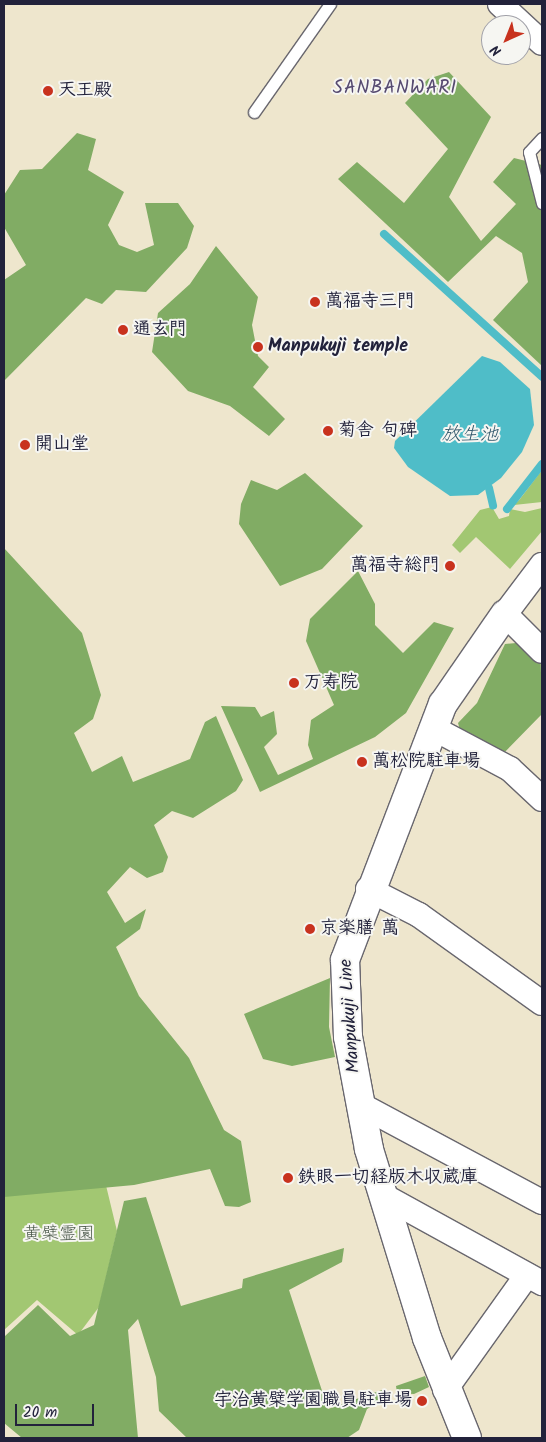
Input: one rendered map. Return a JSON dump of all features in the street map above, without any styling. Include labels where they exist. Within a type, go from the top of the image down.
[{"type":"main road","name":"Manpukuji Line","points":[[467,1438],[445,1390],[382,1195],[359,1104],[348,1037],[345,960],[368,889],[433,728],[463,671],[505,614]]},
{"type":"street","points":[[500,4],[542,43]]},
{"type":"street","points":[[542,565],[505,614],[542,651]]},
{"type":"street","points":[[433,728],[510,769],[542,799]]},
{"type":"street","points":[[368,889],[419,915],[542,1003]]},
{"type":"street","points":[[359,1104],[542,1202]]},
{"type":"street","points":[[382,1195],[535,1279],[445,1390]]},
{"type":"lane","points":[[254,112],[330,4]]},
{"type":"lane","points":[[542,138],[529,152],[542,203]]},
{"type":"green space","points":[[449,72],[491,117],[449,197],[481,241],[516,204],[493,182],[514,158],[542,165],[542,366],[493,320],[528,282],[522,253],[496,236],[448,282],[338,179],[357,162],[404,203],[448,149],[405,103],[428,79]]},
{"type":"green space","points":[[77,133],[96,139],[88,170],[124,192],[108,225],[119,245],[137,252],[154,245],[145,203],[178,203],[194,226],[187,248],[146,292],[116,290],[102,304],[86,298],[4,381],[4,280],[26,265],[4,227],[4,195],[20,170],[42,169]]},
{"type":"green space","points":[[216,246],[258,297],[252,325],[258,356],[269,367],[253,387],[285,419],[269,436],[230,406],[188,391],[152,352],[158,313],[190,284]]},
{"type":"green space","points":[[542,470],[542,502],[514,505],[520,499]]},
{"type":"green space","points":[[305,473],[363,526],[322,569],[280,586],[239,524],[241,504],[251,480],[277,490]]},
{"type":"green space","points":[[492,507],[499,519],[509,516],[510,509],[525,512],[542,508],[542,531],[510,569],[476,537],[460,553],[452,545],[480,510]]},
{"type":"green space","points":[[4,548],[82,633],[101,695],[93,719],[74,733],[92,772],[122,756],[133,782],[190,759],[205,722],[216,716],[243,780],[236,791],[193,818],[172,811],[154,825],[168,857],[163,872],[147,878],[130,867],[107,892],[125,923],[146,909],[140,929],[116,947],[139,996],[189,1058],[224,1130],[241,1141],[251,1202],[239,1207],[225,1206],[210,1169],[134,1185],[4,1197]]},
{"type":"green space","points":[[358,571],[375,604],[375,625],[403,653],[434,622],[454,628],[406,713],[375,737],[260,792],[221,706],[255,707],[261,717],[274,711],[277,734],[264,747],[278,775],[313,759],[308,745],[311,720],[334,705],[306,641],[310,619]]},
{"type":"green space","points":[[540,633],[542,714],[502,755],[462,737],[458,723],[477,703],[505,644],[527,642]]},
{"type":"green space","points":[[330,978],[329,1027],[335,1057],[292,1066],[263,1059],[244,1014]]},
{"type":"green space","name":"黄檗霊園","points":[[103,1173],[117,1231],[99,1307],[78,1335],[37,1300],[4,1330],[4,1183]]},
{"type":"green space","points":[[146,1197],[181,1306],[242,1288],[243,1279],[344,1248],[342,1262],[289,1290],[328,1409],[382,1390],[385,1398],[367,1409],[359,1430],[347,1438],[187,1438],[159,1411],[156,1377],[138,1319],[128,1330],[138,1438],[22,1438],[4,1423],[4,1337],[38,1305],[70,1336],[94,1325],[124,1201]]},
{"type":"green space","points":[[425,1376],[429,1387],[414,1394],[397,1393],[396,1386]]},
{"type":"water","name":"放生池","points":[[482,356],[500,362],[530,389],[534,425],[522,452],[501,478],[478,495],[450,496],[408,467],[394,448],[395,441]]},
{"type":"waterway","points":[[384,234],[542,377]]},
{"type":"waterway","points":[[507,509],[542,464]]},
{"type":"waterway","points":[[489,488],[493,506]]},
{"type":"place","name":"天王殿","points":[[48,91]]},
{"type":"place","name":"萬福寺三門","points":[[315,302]]},
{"type":"place","name":"通玄門","points":[[123,330]]},
{"type":"place","name":"Manpukuji temple","points":[[258,347]]},
{"type":"place","name":"菊舎 句碑","points":[[328,431]]},
{"type":"place","name":"開山堂","points":[[25,445]]},
{"type":"place","name":"萬福寺総門","points":[[450,566]]},
{"type":"place","name":"万寿院","points":[[294,683]]},
{"type":"place","name":"萬松院駐車場","points":[[362,762]]},
{"type":"place","name":"京楽膳 萬","points":[[310,929]]},
{"type":"place","name":"鉄眼一切経版木収蔵庫","points":[[288,1178]]},
{"type":"place","name":"宇治黄檗学園職員駐車場","points":[[422,1401]]},
{"type":"district","name":"SANBANWARI","points":[[395,89]]}]
